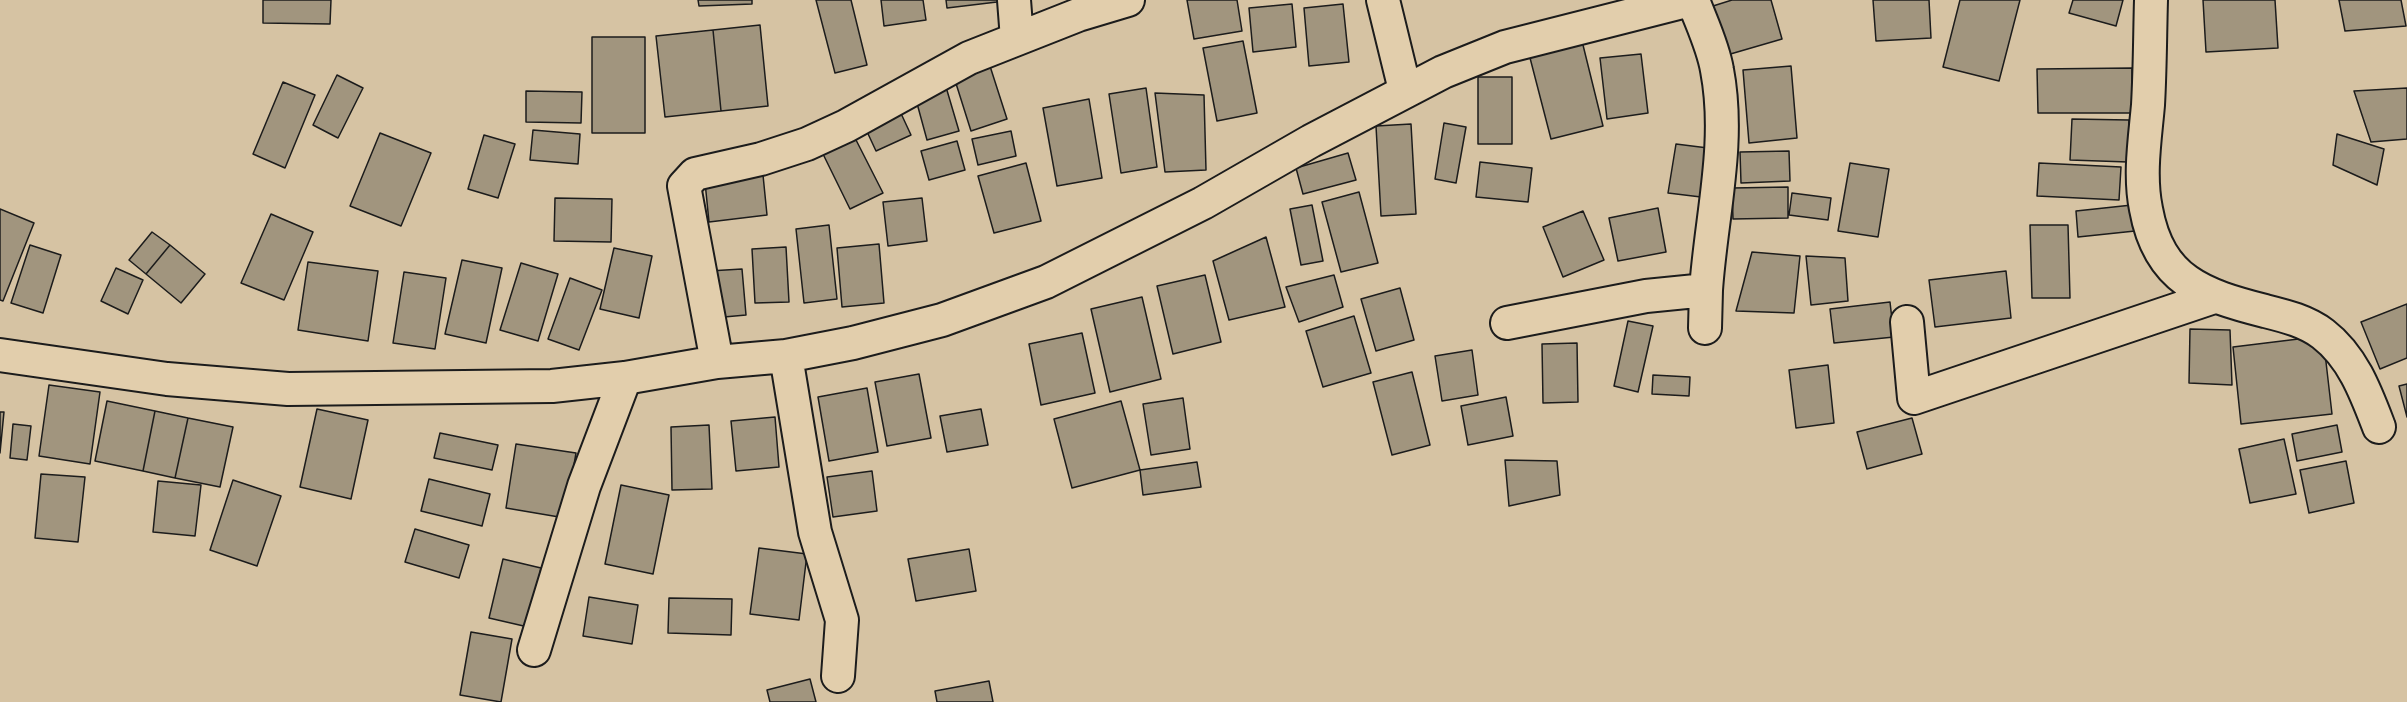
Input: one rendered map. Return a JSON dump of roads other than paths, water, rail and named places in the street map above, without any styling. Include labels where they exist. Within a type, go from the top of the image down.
[{"type":"street","points":[[1014,0],[1017,39]]},
{"type":"street","points":[[717,362],[684,186],[690,177],[717,168],[761,159],[807,144],[846,126],[969,58],[1077,15],[1128,0]]},
{"type":"street","points":[[1383,0],[1405,90]]},
{"type":"street","points":[[0,356],[166,379],[288,389],[552,386],[625,378],[717,362],[786,356],[853,343],[942,320],[1046,282],[1203,203],[1405,90],[1505,47],[1692,0],[1718,69],[1722,135],[1718,190],[1708,248],[1705,328]]},
{"type":"street","points":[[2151,0],[2148,102],[2142,162],[2146,209],[2155,240],[2168,262],[2192,287],[2214,297],[2299,320],[2323,334],[2340,350],[2358,375],[2379,427]]},
{"type":"street","points":[[1507,323],[1646,296],[1706,290]]},
{"type":"street","points":[[1907,322],[1914,399],[2214,297]]},
{"type":"street","points":[[786,356],[815,532],[842,620],[838,676]]},
{"type":"street","points":[[534,650],[584,486],[625,378]]}]
